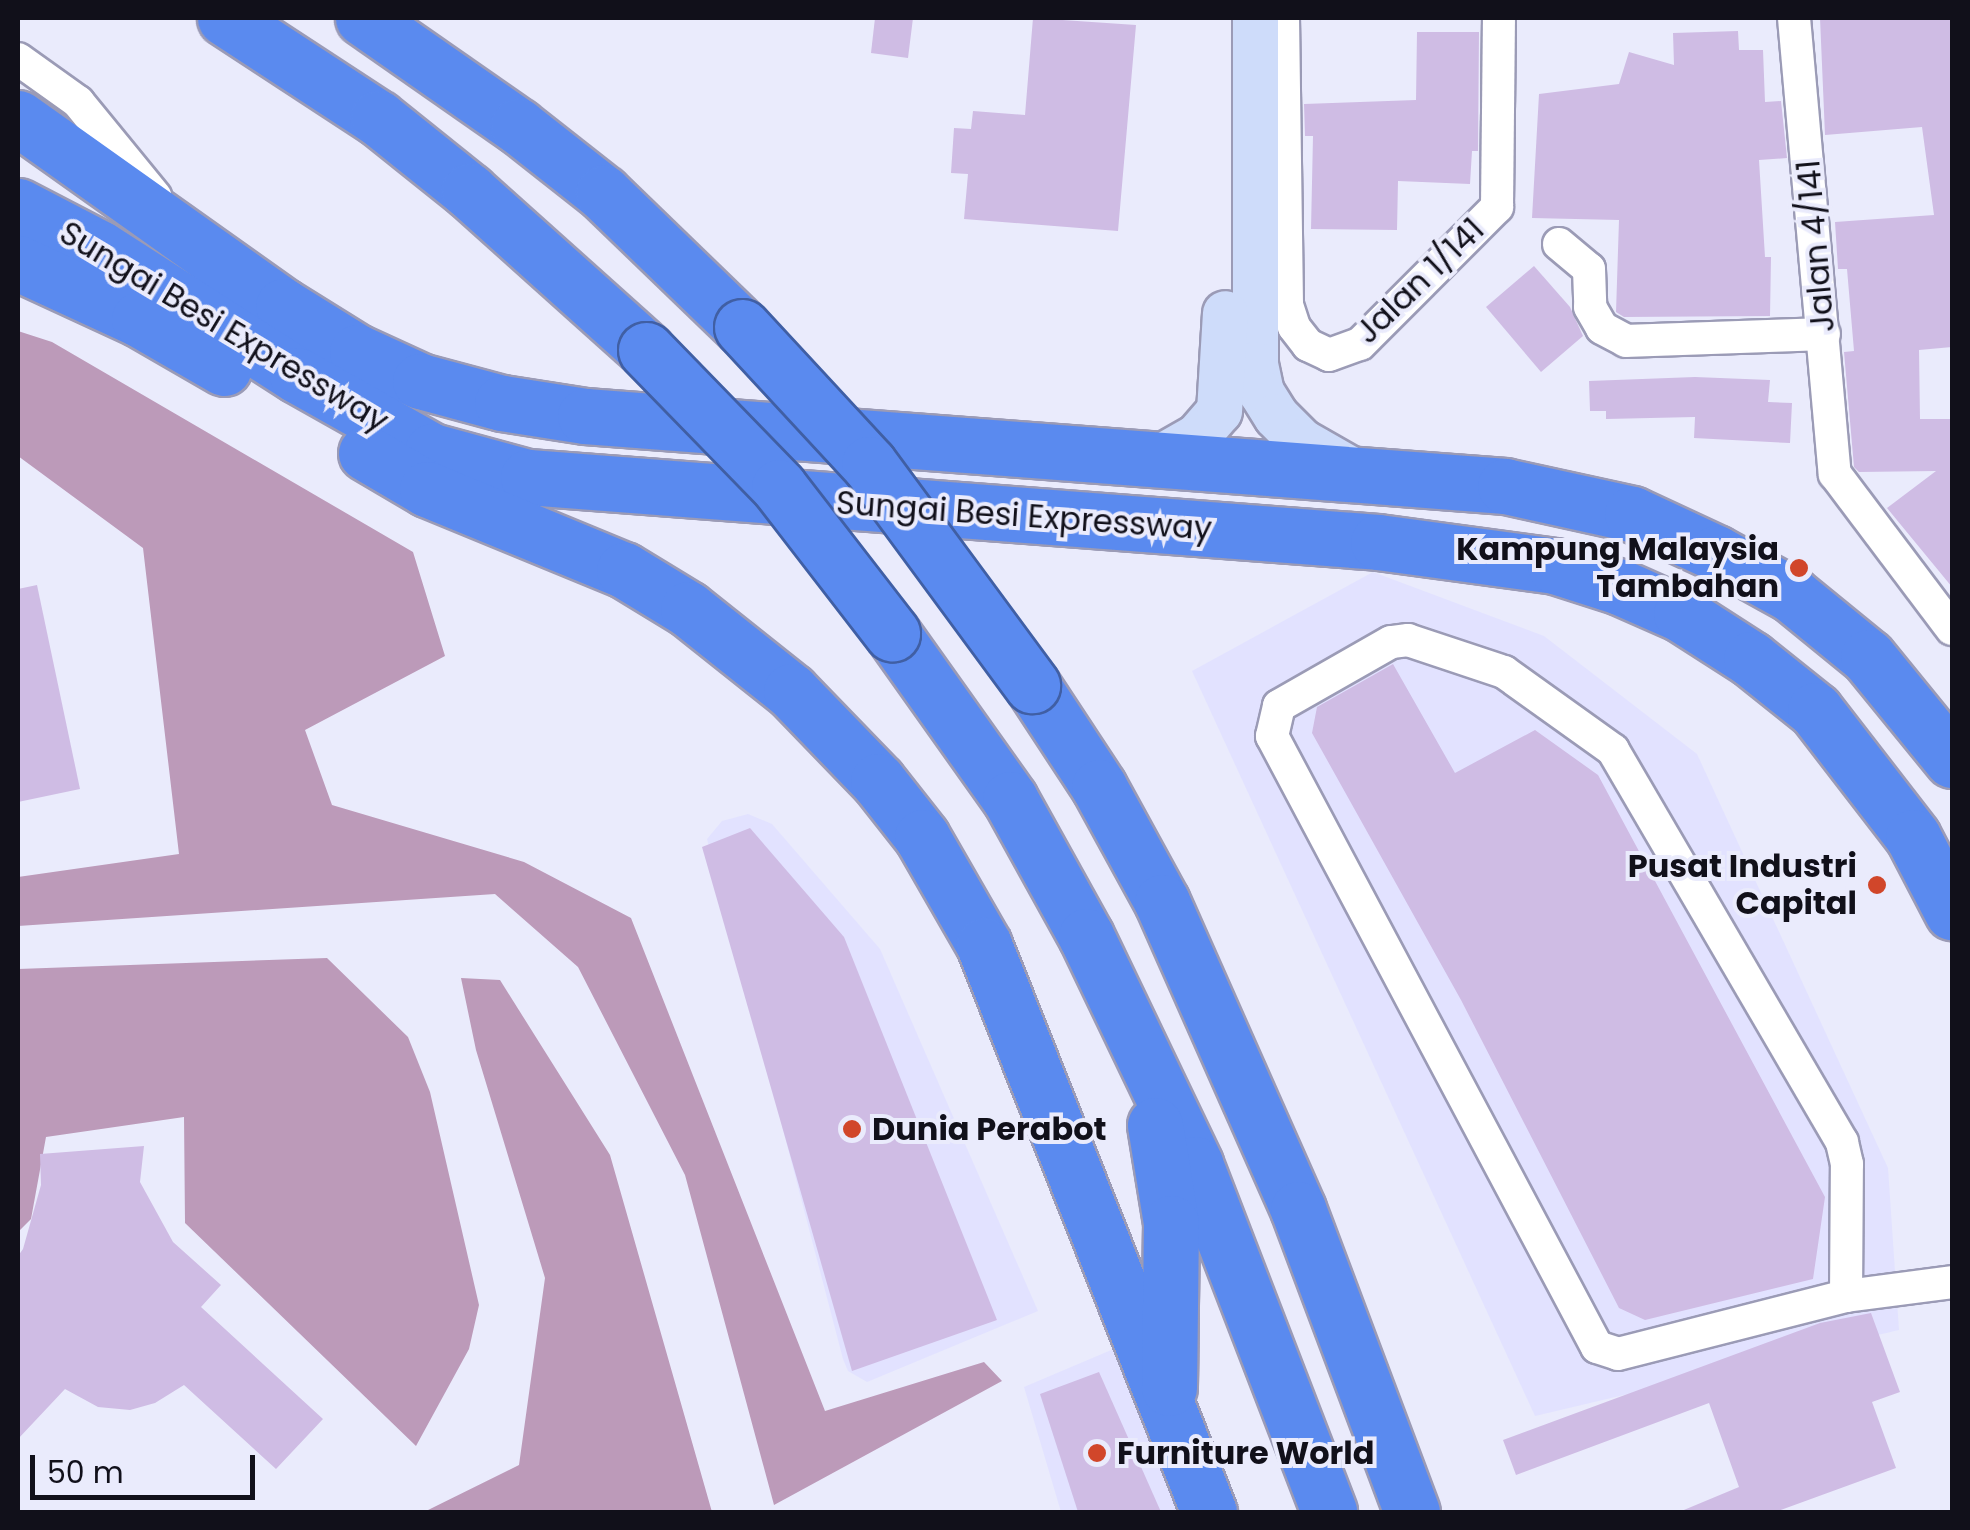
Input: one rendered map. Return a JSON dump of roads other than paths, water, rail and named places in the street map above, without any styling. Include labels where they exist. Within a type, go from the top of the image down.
[{"type":"highway","points":[[225,18],[393,130],[544,255],[646,350],[779,487],[892,633],[1010,800],[1086,936],[1143,1050],[1195,1164],[1329,1512]]},
{"type":"highway","points":[[363,18],[518,126],[604,194],[742,327],[869,464],[1032,685],[1099,787],[1162,902],[1298,1209],[1412,1512]]},
{"type":"highway","name":"Sungai Besi Expressway","points":[[18,118],[195,246],[358,352],[420,381],[502,403],[584,416],[1505,486],[1632,514],[1716,553],[1792,595],[1868,657],[1952,760]]},
{"type":"highway","name":"Sungai Besi Expressway","points":[[18,206],[98,248],[297,375],[432,451],[528,478],[1396,544],[1555,566],[1620,587],[1681,614],[1751,658],[1815,710],[1913,837],[1952,912]]},
{"type":"highway","points":[[18,263],[139,319],[426,489],[624,570],[741,648],[829,728],[922,837],[984,945],[1209,1512]]},
{"type":"highway","points":[[1143,1050],[1171,1224],[1169,1411]]},
{"type":"street","points":[[1153,461],[1197,436],[1220,411],[1224,379],[1224,18]]},
{"type":"street","points":[[1255,18],[1255,364],[1261,392],[1276,416],[1301,441],[1362,476]]},
{"type":"street","name":"Jalan 1/141","points":[[1283,18],[1287,305],[1294,326],[1308,346],[1329,355],[1360,344],[1497,207],[1499,18]]},
{"type":"street","name":"Jalan 4/141","points":[[1794,18],[1835,474],[1952,629]]},
{"type":"street","points":[[18,59],[78,102],[195,246]]},
{"type":"street","points":[[1559,244],[1588,268],[1590,307],[1602,328],[1626,341],[1824,334]]},
{"type":"street","points":[[1846,1296],[1848,1164],[1842,1142],[1613,750],[1504,672],[1408,640],[1390,642],[1279,706],[1272,719],[1272,736],[1597,1347],[1618,1354],[1846,1296],[1952,1282]]},
{"type":"place","name":"Kampung Malaysia Tambahan","points":[[1799,568]]},
{"type":"place","name":"Pusat Industri Capital","points":[[1877,885]]},
{"type":"place","name":"Dunia Perabot","points":[[852,1129]]},
{"type":"place","name":"Furniture World","points":[[1097,1453]]}]
